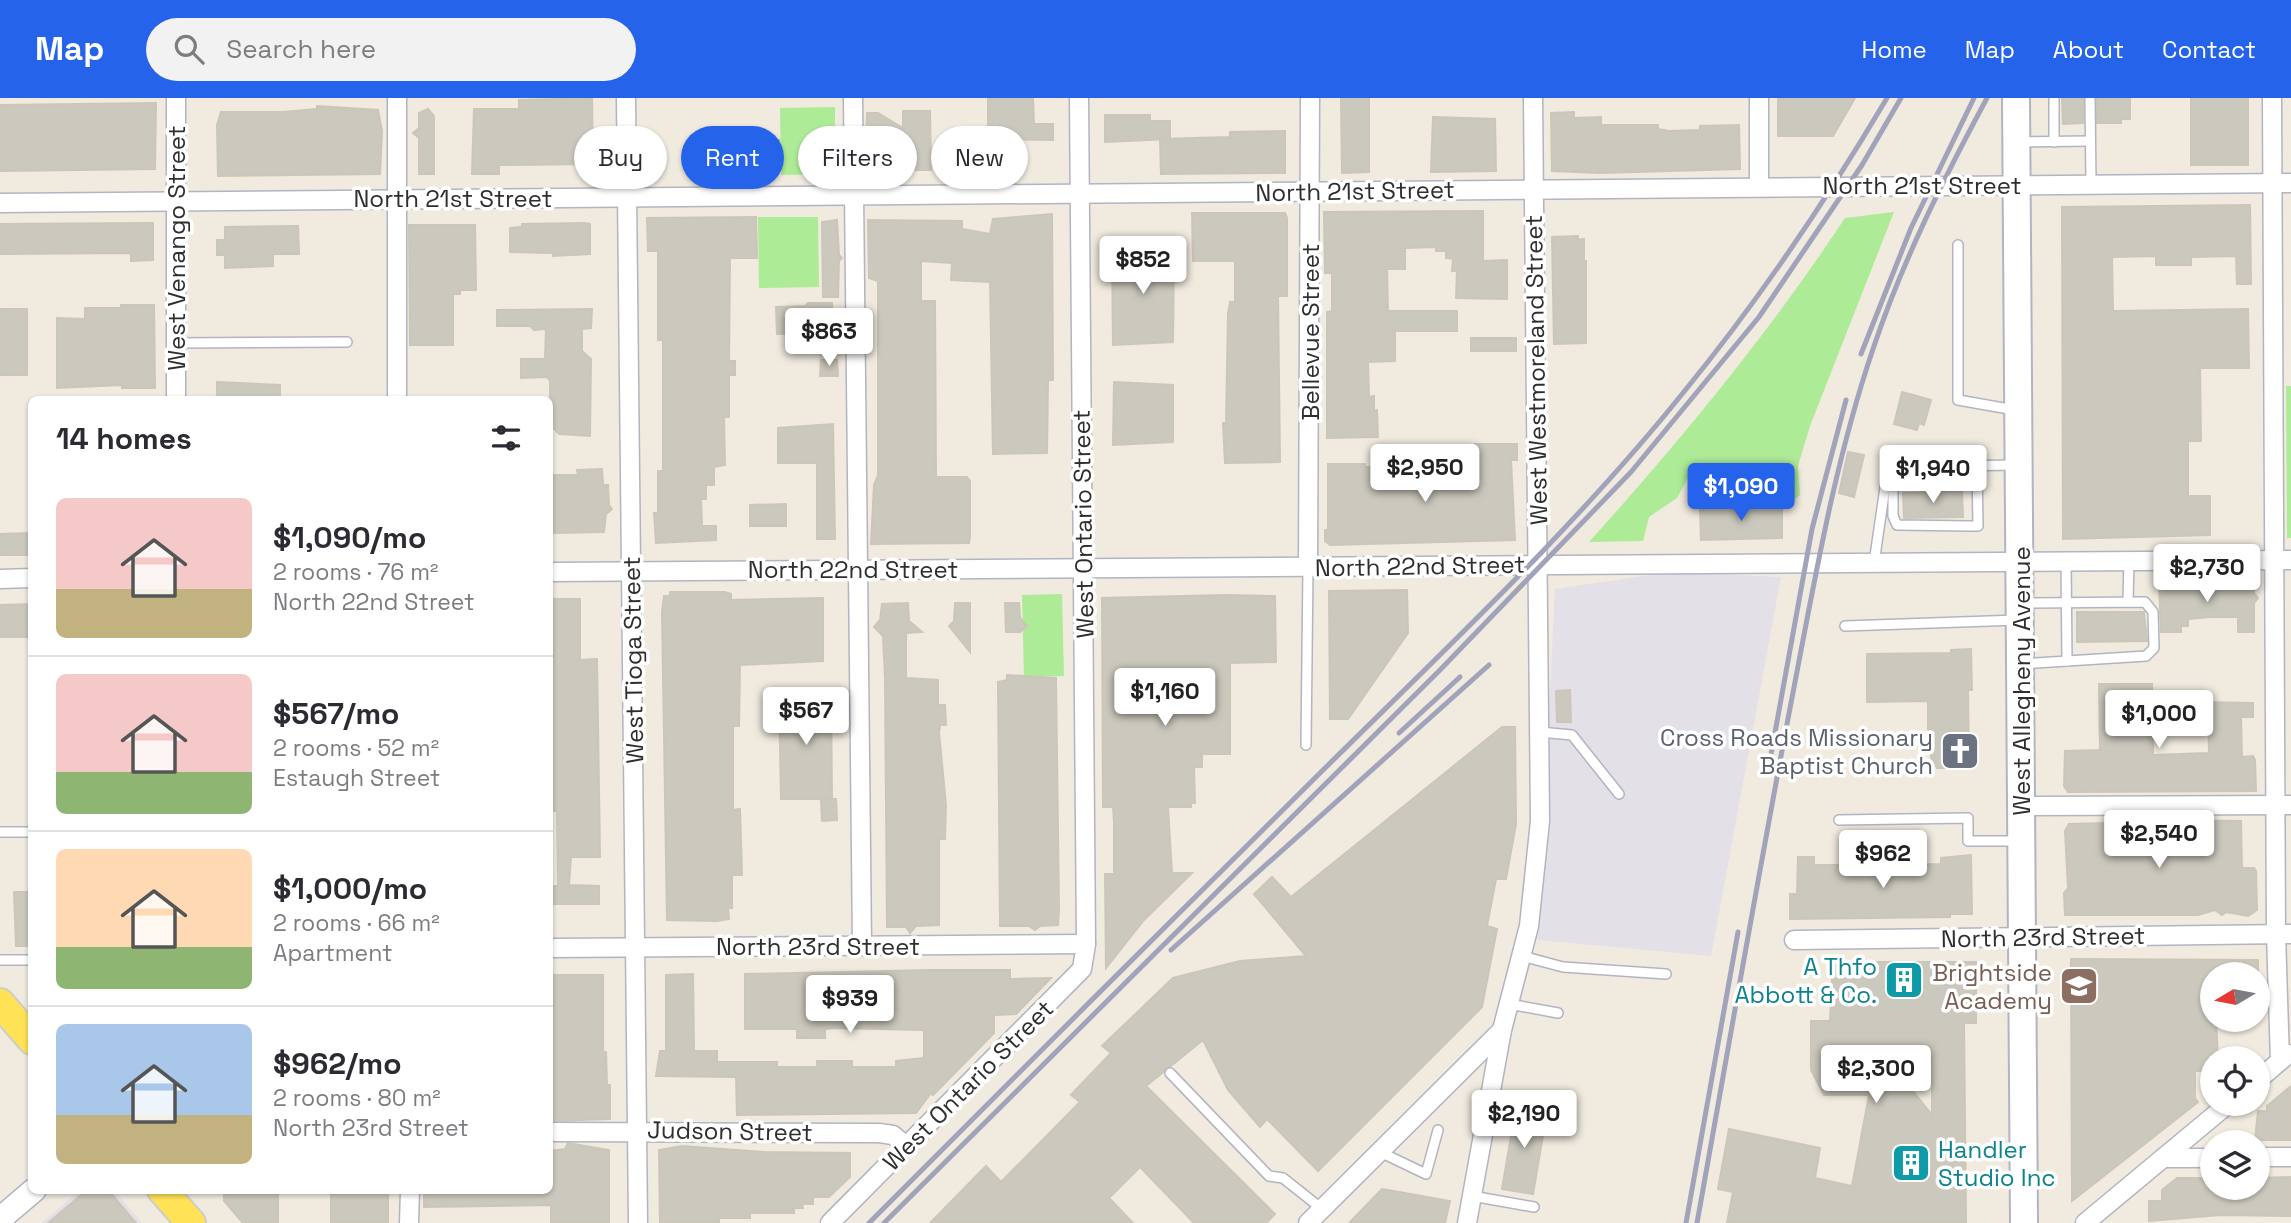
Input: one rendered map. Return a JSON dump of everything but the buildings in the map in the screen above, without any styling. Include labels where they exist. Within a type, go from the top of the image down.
[{"type":"main road","name":"West Allegheny Avenue","points":[[2016,98],[2024,1223]]},
{"type":"main road","points":[[0,1003],[28,1035]]},
{"type":"street","name":"West Venango Street","points":[[176,98],[176,396]]},
{"type":"street","points":[[397,98],[397,396]]},
{"type":"street","name":"West Tioga Street","points":[[626,98],[638,1223]]},
{"type":"street","points":[[853,98],[862,946]]},
{"type":"street","name":"West Ontario Street","points":[[830,1223],[1082,970],[1086,944],[1079,98]]},
{"type":"street","name":"Bellevue Street","points":[[1308,567],[1310,98]]},
{"type":"street","name":"West Westmoreland Street","points":[[1467,1223],[1502,1030],[1529,926],[1540,821],[1532,98]]},
{"type":"street","points":[[1759,98],[1759,187]]},
{"type":"street","points":[[2270,1069],[2285,1056],[2282,560],[2272,98]]},
{"type":"street","name":"North 21st Street","points":[[0,203],[2291,183]]},
{"type":"street","name":"North 22nd Street","points":[[553,572],[2282,560]]},
{"type":"street","points":[[0,579],[28,578]]},
{"type":"street","points":[[2022,806],[2283,804]]},
{"type":"street","name":"North 23rd Street","points":[[1794,940],[2283,934]]},
{"type":"street","name":"North 23rd Street","points":[[553,948],[1086,944]]},
{"type":"street","points":[[1308,1223],[1502,1030]]},
{"type":"street","points":[[2085,1223],[2214,1116]]},
{"type":"street","name":"Judson Street","points":[[553,1132],[638,1130],[879,1133],[893,1135],[906,1146]]},
{"type":"street","points":[[2270,1157],[2291,1157]]},
{"type":"street","points":[[2163,1158],[2200,1158]]},
{"type":"street","points":[[0,1219],[29,1194]]},
{"type":"street","points":[[409,1223],[410,1194]]},
{"type":"lane","points":[[2054,98],[2054,142]]},
{"type":"lane","points":[[2090,98],[2091,184]]},
{"type":"lane","points":[[2017,142],[2090,141]]},
{"type":"lane","points":[[1958,246],[1958,400],[2017,411]]},
{"type":"lane","points":[[177,343],[347,342]]},
{"type":"lane","points":[[1874,564],[1888,467],[2019,465]]},
{"type":"lane","points":[[1893,467],[1894,516],[1898,525],[1978,526],[1977,466]]},
{"type":"lane","points":[[2066,560],[2067,661]]},
{"type":"lane","points":[[2128,603],[2129,560]]},
{"type":"lane","points":[[1306,745],[1308,567]]},
{"type":"lane","points":[[1845,626],[2020,612],[2066,604],[2145,602],[2153,612],[2154,648],[2142,657],[2021,664]]},
{"type":"lane","points":[[1537,732],[1572,735],[1619,794]]},
{"type":"lane","points":[[1839,820],[1968,818],[1968,841],[2022,841]]},
{"type":"lane","points":[[0,832],[28,832]]},
{"type":"lane","points":[[1521,956],[1563,967],[1666,974]]},
{"type":"lane","points":[[0,960],[28,960]]},
{"type":"lane","points":[[1509,1004],[1558,1013]]},
{"type":"lane","points":[[1170,1073],[1269,1176],[1283,1178],[1322,1209]]},
{"type":"lane","points":[[1380,1152],[1426,1174],[1438,1130]]},
{"type":"lane","points":[[1472,1196],[1534,1207]]},
{"type":"shaded area","points":[[1671,572],[1781,577],[1711,956],[1538,940],[1555,589]]},
{"type":"shaded area","points":[[76,1194],[117,1194],[142,1223],[41,1223]]},
{"type":"green space","points":[[835,107],[835,126],[798,126],[798,175],[784,175],[784,126],[780,126],[780,108]]},
{"type":"green space","points":[[1894,212],[1810,426],[1798,466],[1800,495],[1790,503],[1730,507],[1715,471],[1690,474],[1677,498],[1649,517],[1643,541],[1589,542],[1658,464],[1755,344],[1845,218]]},
{"type":"green space","points":[[758,217],[818,217],[819,287],[759,288]]},
{"type":"green space","points":[[2286,386],[2291,386],[2291,538],[2287,538]]},
{"type":"green space","points":[[1062,594],[1064,676],[1024,677],[1022,595]]},
{"type":"railway","points":[[869,1223],[1456,639],[1596,495],[1683,393],[1765,286],[1816,212],[1887,98]]},
{"type":"railway","points":[[884,1223],[1440,670],[1631,472],[1759,317],[1862,165],[1901,98]]},
{"type":"railway","points":[[1861,354],[1911,228],[1974,98]]},
{"type":"railway","points":[[1697,1223],[1791,703],[1826,524],[1847,436],[1873,349],[1910,252],[1987,98]]},
{"type":"railway","points":[[1770,760],[1812,529],[1846,400]]},
{"type":"railway","points":[[1171,950],[1489,665]]},
{"type":"railway","points":[[1399,733],[1460,677]]},
{"type":"railway","points":[[1686,1223],[1738,932]]},
{"type":"place","name":"Cross Roads Missionary Baptist Church","points":[[1960,751]]},
{"type":"place","name":"A Thfo Abbott & Co.","points":[[1904,980]]},
{"type":"place","name":"Brightside Academy","points":[[2079,986]]},
{"type":"place","name":"Handler Studio Inc","points":[[1911,1163]]}]
